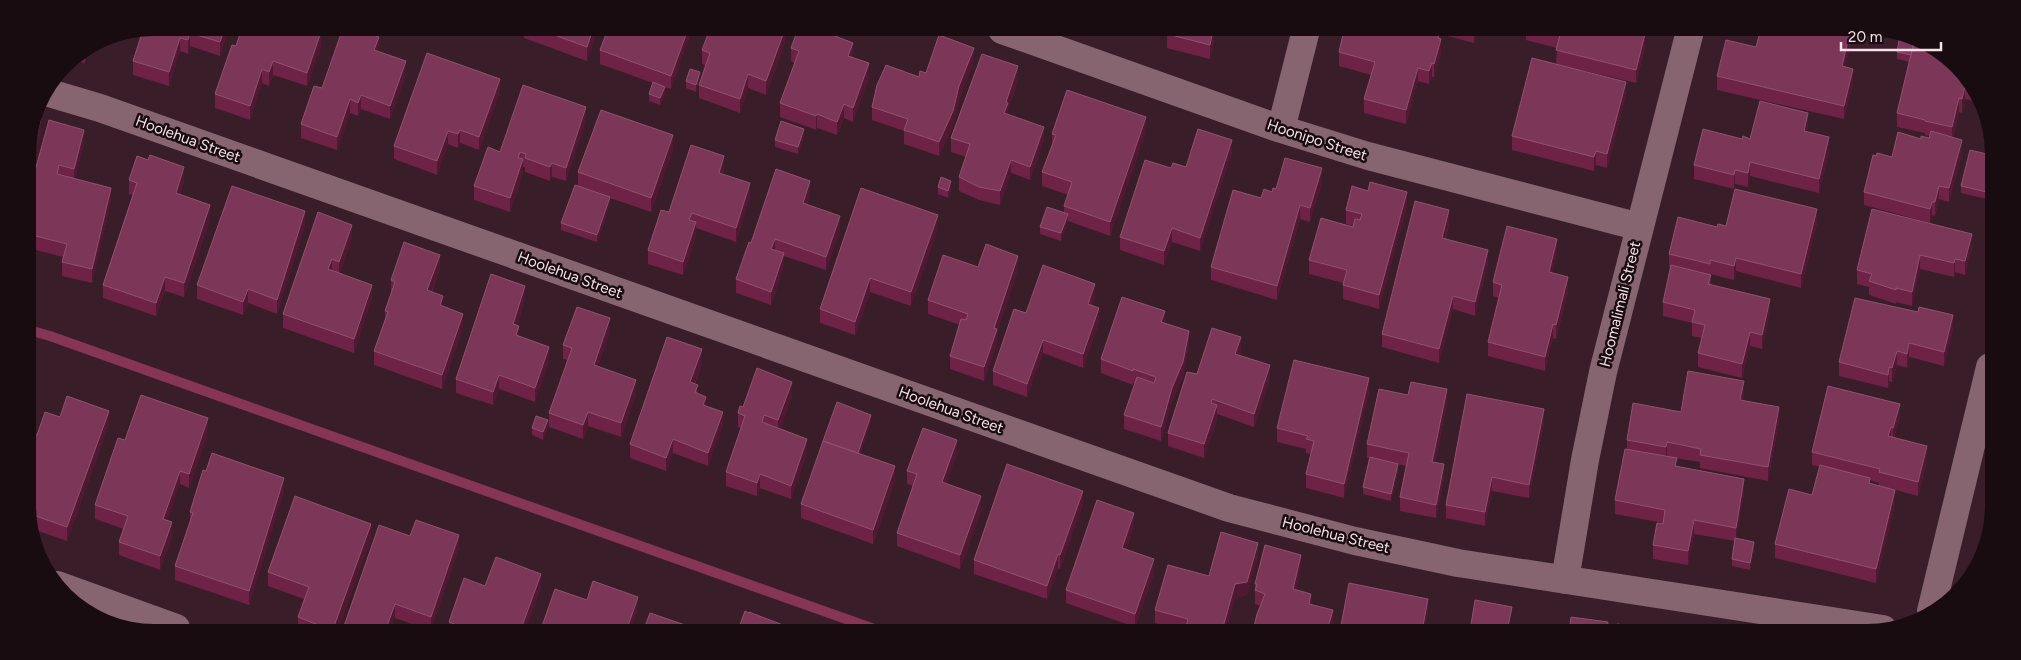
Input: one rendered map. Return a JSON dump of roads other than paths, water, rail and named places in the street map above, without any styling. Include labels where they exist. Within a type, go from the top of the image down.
[{"type":"street","name":"Hoonipo Street","points":[[1019,36],[1281,129],[1368,156],[1640,227]]},
{"type":"street","points":[[1281,129],[1304,36]]},
{"type":"street","name":"Hoomalimali Street","points":[[1565,580],[1585,460],[1603,372],[1689,36]]},
{"type":"street","name":"Hoolehua Street","points":[[53,94],[100,108],[1229,508],[1355,542],[1458,563],[1844,623]]},
{"type":"street","points":[[1933,603],[1985,389]]},
{"type":"street","points":[[73,591],[165,624]]},
{"type":"waterway","points":[[36,332],[859,624]]}]
